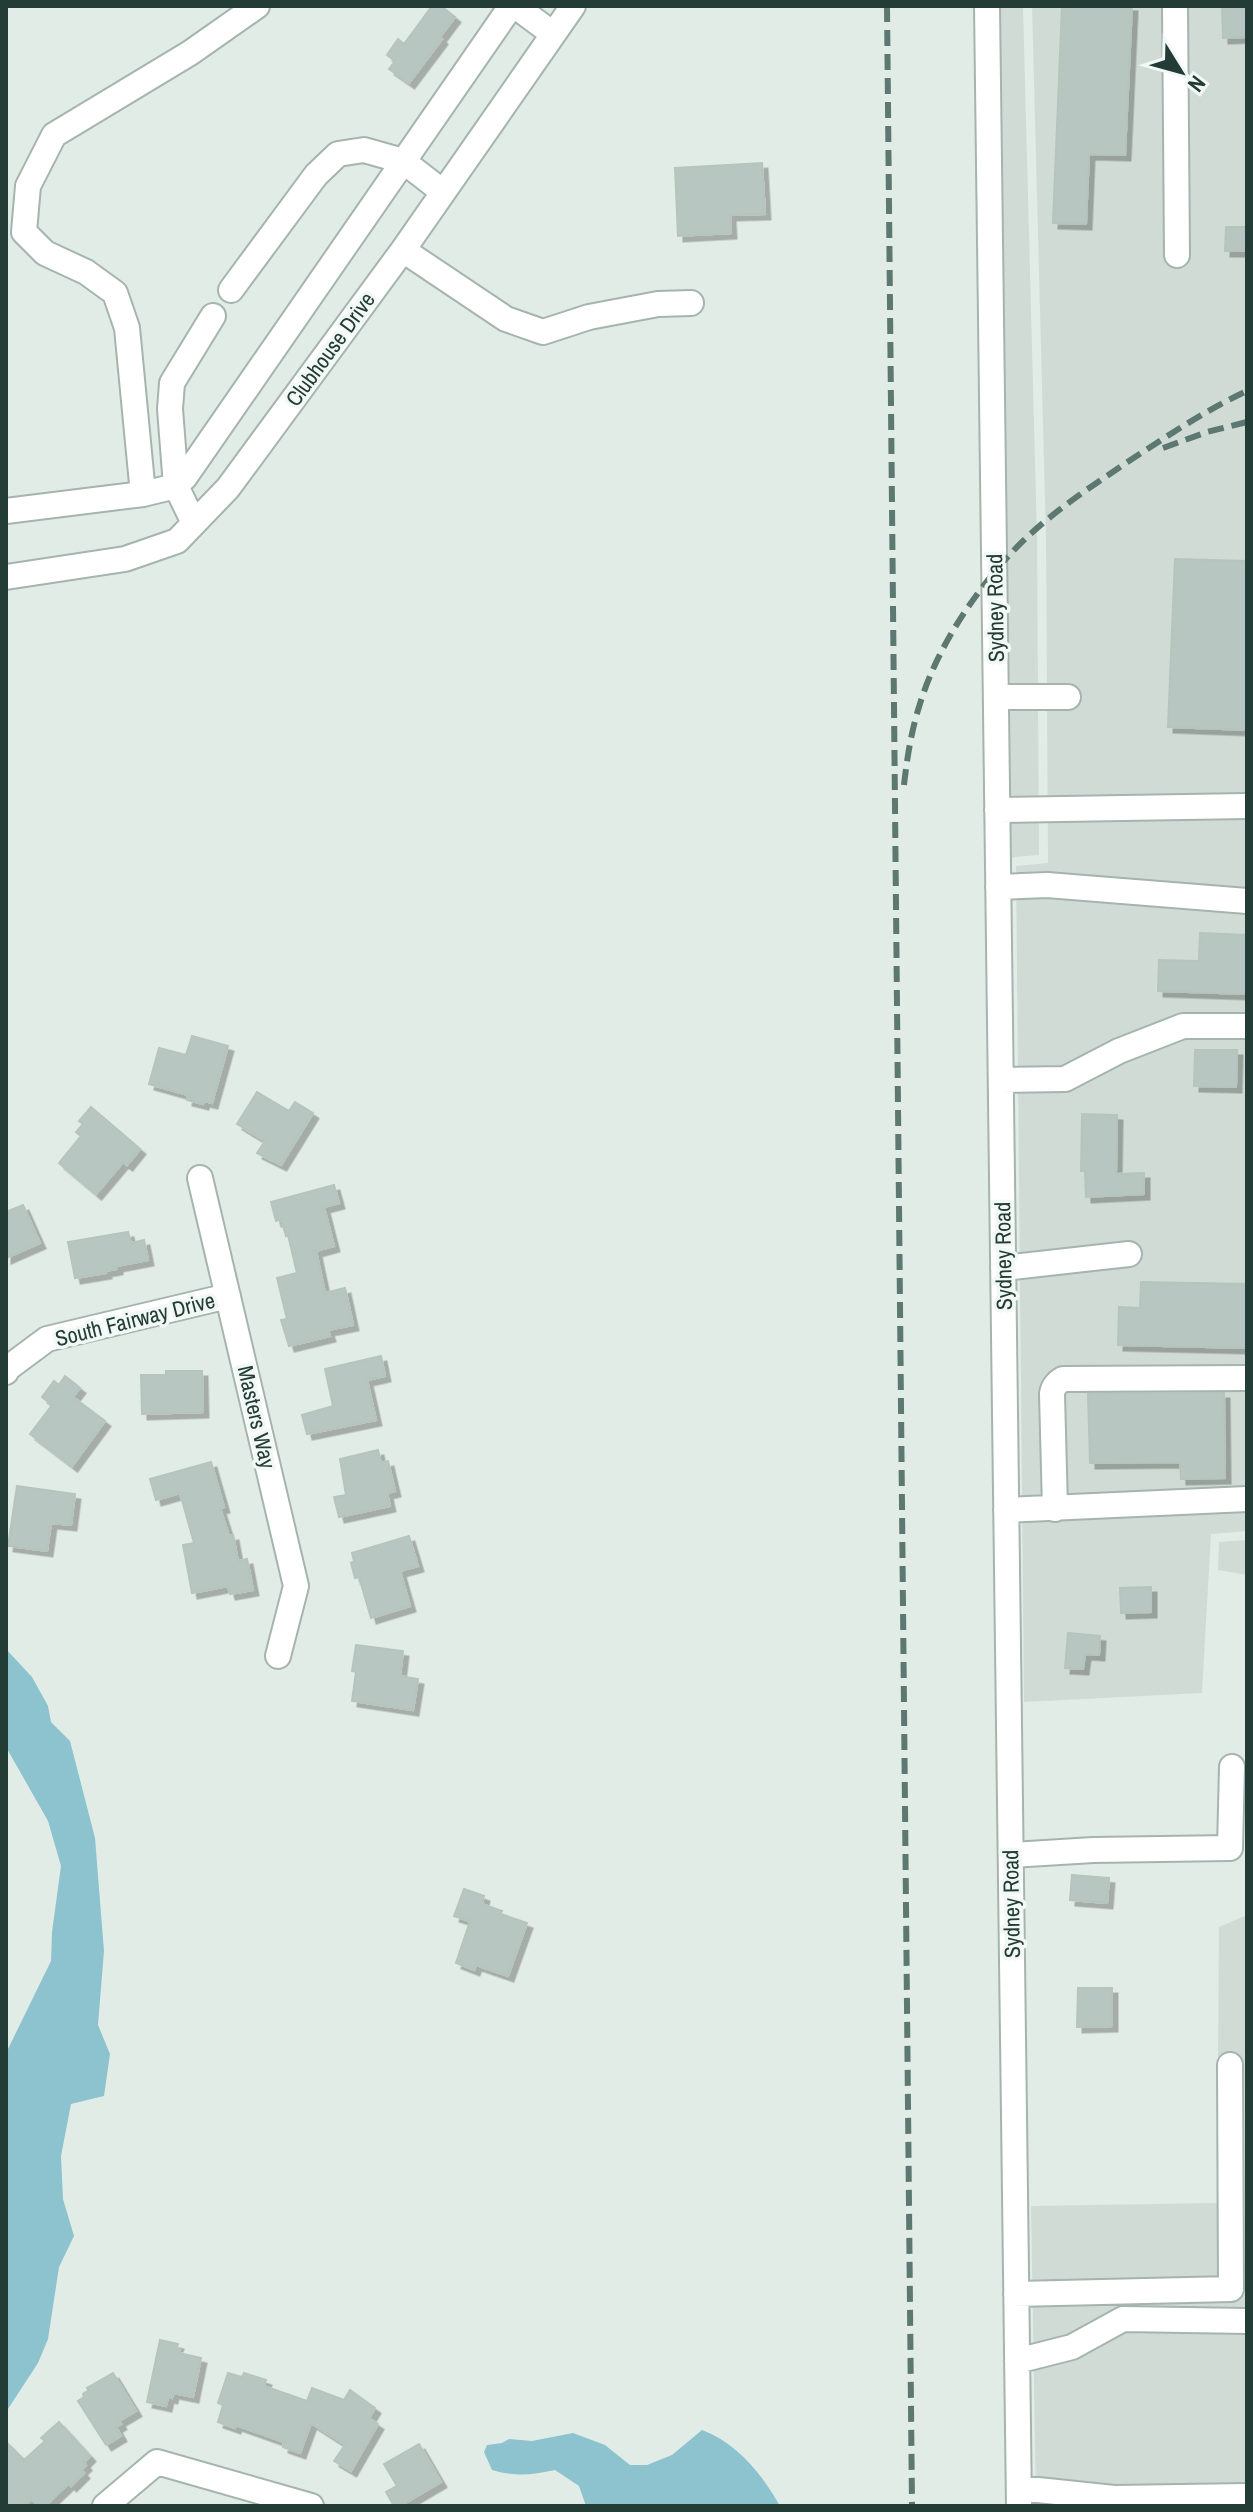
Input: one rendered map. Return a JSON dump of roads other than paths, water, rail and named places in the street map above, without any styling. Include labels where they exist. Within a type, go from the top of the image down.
[{"type":"street","points":[[143,494],[127,328],[115,293],[86,272],[45,253],[24,232],[28,186],[54,135],[190,53],[257,6]]},
{"type":"street","name":"Clubhouse Drive","points":[[6,577],[125,559],[177,541],[228,488],[403,250],[573,6]]},
{"type":"street","name":"Sydney Road","points":[[987,6],[1019,2497]]},
{"type":"street","points":[[1175,6],[1177,255]]},
{"type":"street","points":[[6,511],[143,494],[176,486],[509,9],[518,8],[553,34]]},
{"type":"street","points":[[231,290],[316,175],[338,154],[364,150],[403,161],[443,192]]},
{"type":"street","points":[[403,250],[506,319],[543,332],[589,317],[658,304],[691,303]]},
{"type":"street","points":[[194,523],[176,486],[170,409],[172,383],[213,316]]},
{"type":"street","points":[[996,697],[1068,697]]},
{"type":"street","points":[[997,810],[1247,806]]},
{"type":"street","points":[[998,887],[1047,885],[1247,901]]},
{"type":"street","points":[[1001,1080],[1065,1079],[1119,1051],[1183,1026],[1247,1026]]},
{"type":"street","name":"Masters Way","points":[[200,1178],[296,1586],[278,1656]]},
{"type":"street","points":[[1003,1268],[1129,1254]]},
{"type":"street","name":"South Fairway Drive","points":[[6,1372],[47,1339],[228,1296]]},
{"type":"street","points":[[1055,1509],[1052,1394],[1058,1382],[1063,1379],[1247,1378]]},
{"type":"street","points":[[1006,1510],[1247,1499]]},
{"type":"street","points":[[1011,1855],[1093,1850],[1238,1848],[1232,1767]]},
{"type":"street","points":[[1016,2294],[1239,2289],[1230,2065]]},
{"type":"street","points":[[1017,2361],[1072,2347],[1123,2319],[1247,2321]]},
{"type":"street","points":[[105,2506],[157,2462],[311,2506]]},
{"type":"street","points":[[1019,2497],[1247,2496]]},
{"type":"water","points":[[6,1649],[32,1677],[48,1706],[51,1722],[70,1741],[95,1838],[104,1951],[98,2025],[110,2054],[104,2096],[71,2104],[61,2156],[63,2199],[74,2236],[59,2267],[48,2339],[38,2363],[6,2412],[6,2053],[51,1961],[61,1866],[48,1821],[6,1747]]},
{"type":"water","points":[[702,2430],[737,2451],[765,2482],[780,2506],[586,2506],[579,2486],[555,2470],[508,2474],[492,2470],[484,2452],[487,2445],[509,2439],[532,2441],[573,2433],[605,2445],[630,2465],[647,2465],[672,2455]]},
{"type":"railway","points":[[887,6],[912,2506]]},
{"type":"railway","points":[[904,785],[916,716],[935,664],[971,602],[1000,565],[1043,523],[1087,490],[1188,423],[1247,391]]},
{"type":"railway","points":[[1163,448],[1247,422]]}]
